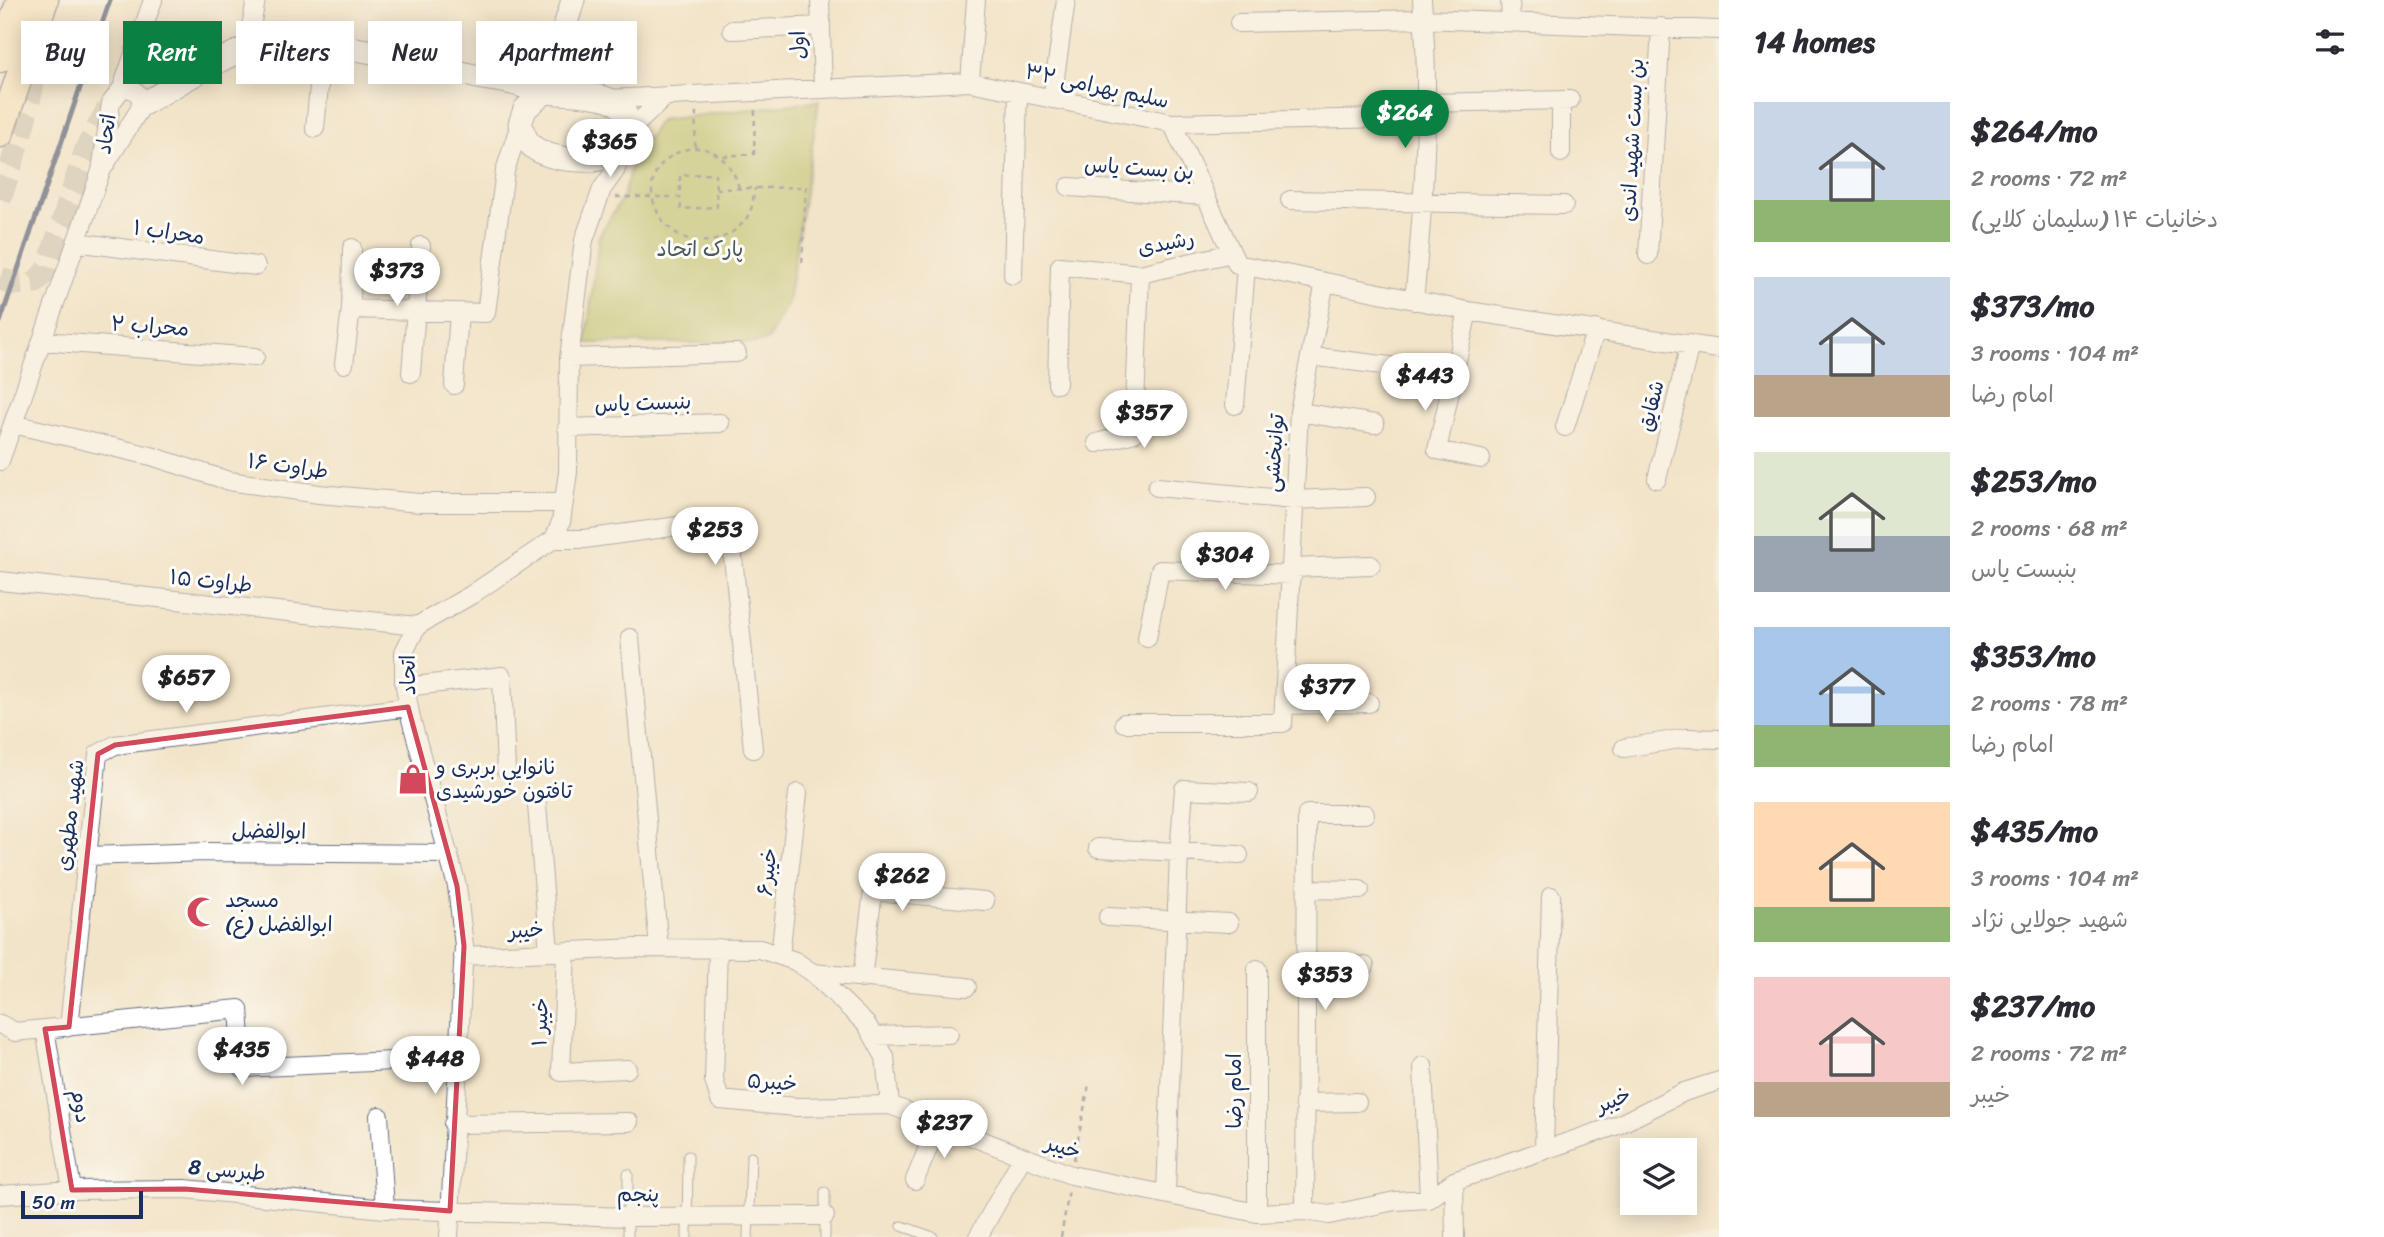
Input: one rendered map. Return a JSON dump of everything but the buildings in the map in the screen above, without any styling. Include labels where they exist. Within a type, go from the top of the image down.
[{"type":"main road","points":[[0,59],[20,0]]},
{"type":"main road","points":[[0,134],[45,0]]},
{"type":"street","points":[[122,88],[153,0]]},
{"type":"street","points":[[252,21],[256,0]]},
{"type":"street","points":[[351,309],[486,313],[505,171],[525,109],[542,94],[573,0]]},
{"type":"street","name":"اول","points":[[820,0],[822,89]]},
{"type":"street","points":[[970,82],[976,0]]},
{"type":"street","points":[[1052,99],[1066,0]]},
{"type":"street","points":[[1415,300],[1423,204],[1425,110],[1422,0]]},
{"type":"street","points":[[1510,0],[1510,22]]},
{"type":"street","points":[[1239,23],[1423,19],[1719,30]]},
{"type":"street","points":[[732,30],[821,26]]},
{"type":"street","name":"بن بست شهید اندی","points":[[1648,255],[1661,27]]},
{"type":"street","name":"اتحاد","points":[[0,461],[101,171],[143,104],[236,54]]},
{"type":"street","name":"اتحاد","points":[[462,73],[476,77]]},
{"type":"street","name":"سلیم بهرامی ۳۲","points":[[607,99],[970,82],[1172,123],[1237,264],[1246,266]]},
{"type":"street","points":[[315,128],[319,84]]},
{"type":"street","name":"اتحاد","points":[[488,84],[509,102],[520,124]]},
{"type":"street","name":"اتحاد","points":[[518,84],[542,94]]},
{"type":"street","name":"اتحاد","points":[[101,171],[106,120],[111,103],[122,88],[136,92],[143,104]]},
{"type":"street","points":[[1013,275],[1018,92]]},
{"type":"street","points":[[542,94],[607,99],[626,111],[626,140],[615,171],[600,193],[584,240],[569,358],[568,472],[564,503],[554,539],[584,539],[729,519],[753,749]]},
{"type":"street","points":[[520,124],[526,138],[549,155],[600,160],[615,155],[665,97]]},
{"type":"street","points":[[1172,123],[1566,100],[1560,153]]},
{"type":"street","points":[[505,171],[517,160],[540,150]]},
{"type":"street","points":[[600,160],[600,193]]},
{"type":"street","name":"بن بست یاس","points":[[1069,187],[1206,196]]},
{"type":"street","points":[[1290,200],[1564,205]]},
{"type":"street","name":"محراب ۱","points":[[76,242],[256,266]]},
{"type":"street","points":[[411,373],[421,246]]},
{"type":"street","points":[[344,365],[351,309],[352,248]]},
{"type":"street","name":"رشیدی","points":[[1056,384],[1060,266],[1140,274],[1232,253]]},
{"type":"street","points":[[1235,405],[1246,266],[1468,311],[1719,349]]},
{"type":"street","points":[[1097,443],[1134,433],[1140,274]]},
{"type":"street","name":"توانبخشی","points":[[1285,705],[1299,412],[1325,282]]},
{"type":"street","points":[[1468,311],[1437,450],[1481,459]]},
{"type":"street","points":[[454,384],[460,312]]},
{"type":"street","points":[[1565,427],[1596,329]]},
{"type":"street","name":"محراب ۲","points":[[42,341],[255,357]]},
{"type":"street","name":"شقایق","points":[[1657,479],[1690,344]]},
{"type":"street","points":[[569,358],[737,353]]},
{"type":"street","points":[[1310,356],[1390,366]]},
{"type":"street","points":[[1299,412],[1375,424]]},
{"type":"street","name":"بنبست یاس","points":[[567,428],[720,423]]},
{"type":"street","name":"طراوت ۱۶","points":[[13,424],[151,456],[229,481],[319,494],[420,503],[564,503]]},
{"type":"street","points":[[1157,487],[1293,500],[1366,497]]},
{"type":"street","name":"اتحاد","points":[[449,1237],[463,957],[457,886],[408,707],[404,652],[417,626],[471,595],[554,539]]},
{"type":"street","points":[[1147,638],[1160,570],[1293,571],[1371,565]]},
{"type":"street","name":"طراوت ۱۵","points":[[0,581],[417,626]]},
{"type":"street","points":[[630,638],[659,948]]},
{"type":"street","points":[[405,687],[502,676],[506,770]]},
{"type":"street","points":[[1125,723],[1283,723],[1285,705],[1369,703]]},
{"type":"street","name":"شهید مطهری","points":[[69,1027],[98,754],[115,745],[408,707]]},
{"type":"street","points":[[1624,748],[1686,737],[1719,739]]},
{"type":"street","points":[[1166,1192],[1184,789],[1249,792]]},
{"type":"street","name":"خیبر۶","points":[[780,956],[798,793]]},
{"type":"street","points":[[537,805],[557,951]]},
{"type":"street","points":[[1305,1211],[1307,814],[1365,814]]},
{"type":"street","points":[[1098,848],[1239,855]]},
{"type":"street","name":"ابوالفضل","points":[[88,856],[206,852],[449,855]]},
{"type":"street","points":[[1307,889],[1360,890]]},
{"type":"street","points":[[862,979],[873,891],[985,901]]},
{"type":"street","points":[[1544,1149],[1551,896]]},
{"type":"street","points":[[1108,917],[1229,923]]},
{"type":"street","name":"خیبر","points":[[463,957],[659,948],[760,949],[780,956],[813,974],[867,1025],[884,1057],[891,1105],[937,1126],[1071,1175],[1166,1192],[1257,1213],[1305,1211],[1329,1215],[1395,1201],[1429,1199],[1454,1181],[1618,1125],[1684,1092],[1719,1081]]},
{"type":"street","name":"خیبر۵","points":[[718,948],[714,1080],[720,1100],[796,1107],[891,1105]]},
{"type":"street","name":"خیبر ۱","points":[[557,951],[561,1072],[627,1069]]},
{"type":"street","points":[[1306,962],[1365,966]]},
{"type":"street","name":"امام رضا","points":[[1257,969],[1257,1213]]},
{"type":"street","points":[[813,974],[967,987]]},
{"type":"street","points":[[0,1024],[15,1032],[239,1009],[243,1068],[459,1058]]},
{"type":"street","name":"دوم","points":[[45,1029],[72,1190]]},
{"type":"street","points":[[873,1036],[949,1034]]},
{"type":"street","points":[[1423,1066],[1429,1199]]},
{"type":"street","points":[[1304,1103],[1357,1102]]},
{"type":"street","points":[[379,1116],[385,1209]]},
{"type":"street","points":[[453,1124],[629,1122]]},
{"type":"street","points":[[915,1180],[937,1126]]},
{"type":"street","points":[[978,1237],[1021,1158]]},
{"type":"street","points":[[1454,1181],[1455,1237]]},
{"type":"street","name":"طبرسی 8","points":[[0,1195],[72,1190],[185,1189],[385,1209],[450,1210]]},
{"type":"street","name":"پنجم","points":[[450,1210],[628,1217],[825,1216]]},
{"type":"lane","points":[[688,1156],[688,1237]]},
{"type":"lane","points":[[748,1237],[751,1157]]},
{"type":"lane","points":[[628,1174],[628,1237]]},
{"type":"lane","points":[[825,1192],[825,1237]]},
{"type":"lane","points":[[902,1226],[933,1237]]},
{"type":"path","points":[[723,156],[754,154],[756,92]]},
{"type":"path","points":[[695,147],[696,95]]},
{"type":"path","points":[[739,188],[734,171],[723,156],[710,149],[695,147],[678,151],[663,163],[654,179],[653,197],[661,222],[681,239],[708,243],[732,234],[750,214],[755,188]]},
{"type":"path","points":[[715,174],[717,207],[681,209],[680,197],[680,175],[715,174]]},
{"type":"path","points":[[716,189],[806,187],[802,266]]},
{"type":"path","points":[[600,193],[680,197]]},
{"type":"highlighted area","points":[[408,707],[457,886],[464,946],[450,1211],[185,1189],[72,1190],[45,1029],[69,1027],[98,754],[115,745]]},
{"type":"green space","name":"پارک اتحاد","points":[[819,101],[788,302],[768,340],[753,343],[586,343],[599,236],[623,197],[632,162],[660,120]]},
{"type":"tunnel","points":[[0,199],[32,84]]},
{"type":"tunnel","points":[[0,278],[13,284],[36,282],[47,270],[86,149],[111,103]]},
{"type":"railway","points":[[0,322],[110,0]]},
{"type":"place","name":"نانوایی بربری و تافتون خورشیدی","points":[[413,779]]},
{"type":"place","name":"مسجد ابوالفضل (ع)","points":[[202,912]]}]
